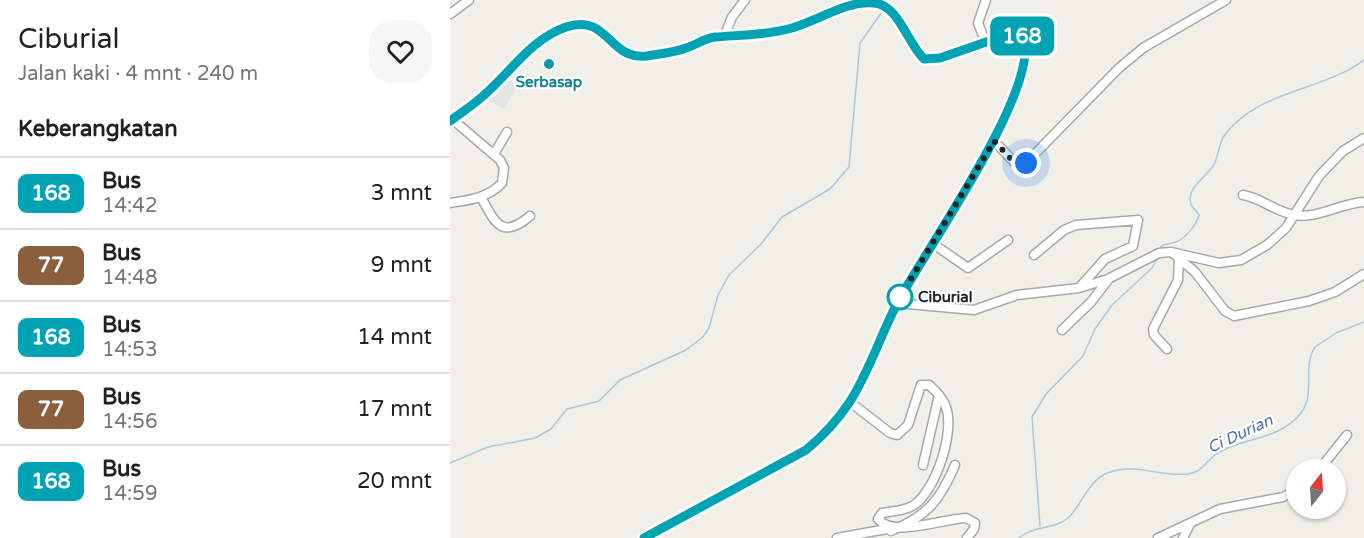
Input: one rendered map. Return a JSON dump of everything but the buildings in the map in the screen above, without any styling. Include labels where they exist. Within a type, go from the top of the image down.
[{"type":"street","points":[[450,14],[470,0]]},
{"type":"street","points":[[724,37],[732,17],[745,0]]},
{"type":"street","points":[[985,41],[978,23],[986,0]]},
{"type":"street","points":[[994,141],[1017,165],[1026,163],[1119,68],[1143,48],[1226,0]]},
{"type":"street","points":[[450,203],[481,197],[498,187],[503,178],[503,165],[494,154],[451,120],[484,96],[518,60],[544,39],[565,28],[585,25],[597,27],[621,51],[636,57],[670,52],[714,37],[789,29],[854,4],[874,1],[897,18],[912,45],[924,59],[940,58],[1015,32],[1021,35],[1025,42],[1021,77],[994,141],[897,303],[850,402],[824,435],[806,450],[644,538]]},
{"type":"street","points":[[494,154],[507,132]]},
{"type":"street","points":[[897,303],[974,310],[1017,295],[1079,288],[1108,279],[1150,257],[1175,255],[1211,262],[1241,260],[1275,239],[1295,215],[1319,176],[1343,151],[1363,140]]},
{"type":"street","points":[[1243,195],[1260,199],[1268,205],[1295,215],[1313,215],[1338,205],[1364,202]]},
{"type":"street","points":[[481,197],[496,223],[502,228],[510,228],[530,216]]},
{"type":"street","points":[[1034,255],[1064,230],[1076,225],[1138,220],[1133,246],[1105,259],[1079,288]]},
{"type":"street","points":[[932,243],[969,268],[1008,240]]},
{"type":"street","points":[[1175,255],[1203,280],[1225,310],[1234,316],[1309,301],[1335,292],[1364,274]]},
{"type":"street","points":[[1167,349],[1154,335],[1153,329],[1178,280],[1175,255]]},
{"type":"street","points":[[1062,330],[1091,302],[1108,279]]},
{"type":"street","points":[[850,402],[890,433],[897,435],[908,425],[921,385],[929,385],[939,394],[947,408],[948,423],[937,474],[928,490],[914,505],[907,509],[880,514],[880,522],[889,530]]},
{"type":"street","points":[[923,465],[939,394]]},
{"type":"street","points":[[1328,459],[1347,435]]},
{"type":"street","points":[[889,530],[928,511],[945,488],[955,465]]},
{"type":"street","points":[[1158,538],[1229,506],[1264,501],[1286,493]]},
{"type":"street","points":[[837,538],[889,530],[916,531],[966,518],[975,523],[974,529],[967,538]]},
{"type":"street","points":[[1183,538],[1190,524]]},
{"type":"shaded area","points":[[504,75],[517,86],[504,109],[484,99]]},
{"type":"waterway","points":[[450,463],[488,447],[535,438],[551,429],[567,409],[599,401],[620,380],[686,350],[702,338],[709,328],[718,295],[729,275],[761,244],[782,217],[830,189],[849,167],[860,43],[884,9]]},
{"type":"waterway","points":[[1158,250],[1184,237],[1196,222],[1199,215],[1192,207],[1191,193],[1213,166],[1224,136],[1238,121],[1271,100],[1329,79],[1364,60]]},
{"type":"waterway","points":[[1040,526],[1032,417],[1046,394],[1083,356],[1095,329],[1112,305],[1152,268],[1158,257]]},
{"type":"waterway","name":"Ci Durian","points":[[1019,538],[1031,531],[1057,524],[1068,518],[1091,486],[1102,475],[1130,469],[1168,474],[1192,473],[1226,449],[1282,429],[1301,413],[1305,405],[1309,388],[1309,363],[1315,347],[1336,333],[1364,322]]},
{"type":"bus line","name":"168","points":[[450,121],[484,96],[505,72],[544,39],[575,25],[597,27],[621,51],[636,57],[684,49],[714,37],[748,36],[789,29],[823,18],[854,4],[873,2],[889,10],[897,18],[917,53],[924,59],[940,58],[1015,32],[1024,39],[1026,52],[1021,77],[994,141],[900,297],[850,402],[843,412],[824,435],[806,450],[765,471],[727,495],[644,538]]},
{"type":"place","name":"Serbasap","points":[[549,64]]},
{"type":"place","name":"Ciburial","points":[[900,297]]},
{"type":"route","points":[[900,297],[994,141],[1017,165],[1021,166],[1026,163]]}]
